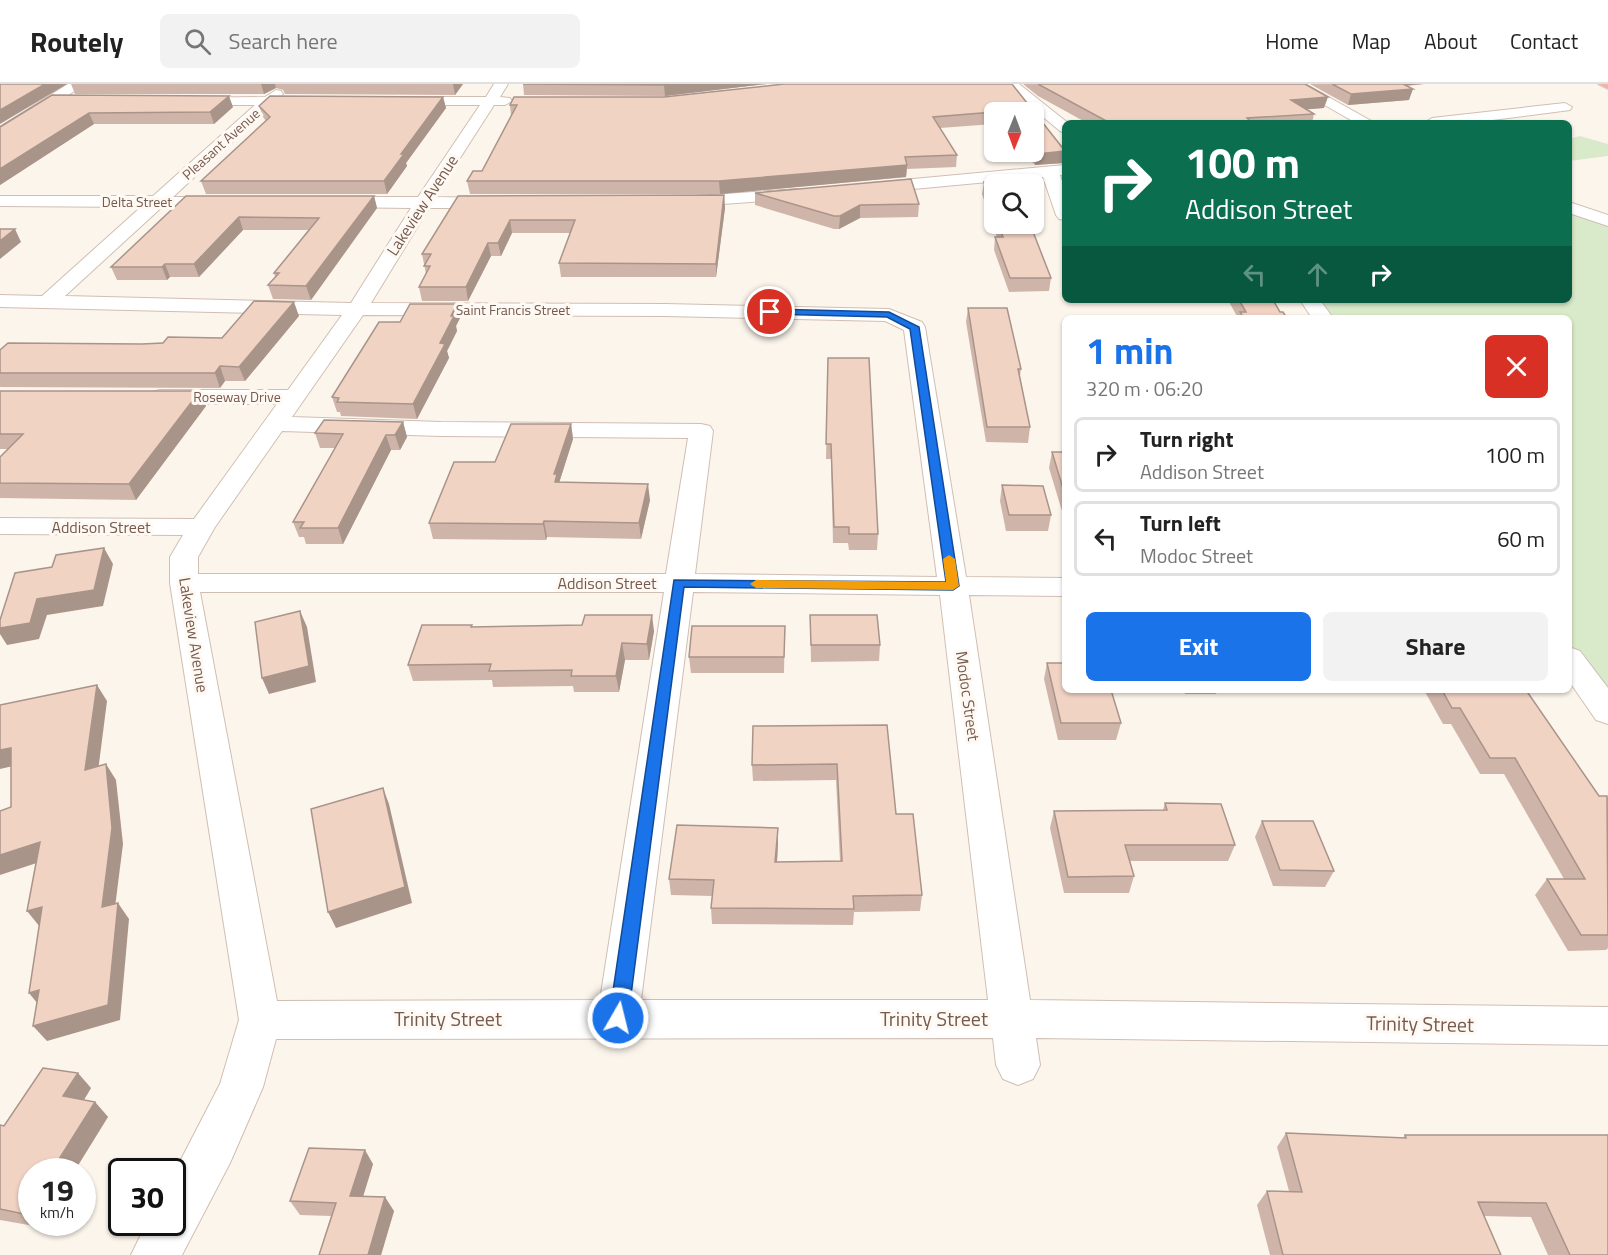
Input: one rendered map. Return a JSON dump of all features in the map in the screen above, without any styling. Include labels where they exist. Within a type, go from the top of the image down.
[{"type":"street","points":[[0,134],[78,84]]},
{"type":"street","name":"Pleasant Avenue","points":[[48,301],[288,84]]},
{"type":"street","points":[[1010,84],[1062,126]]},
{"type":"street","points":[[1289,87],[1341,120]]},
{"type":"street","points":[[1289,87],[1360,120]]},
{"type":"street","points":[[385,101],[505,95]]},
{"type":"street","name":"Lakeview Avenue","points":[[156,1255],[214,1147],[241,1087],[260,1020],[184,583],[184,557],[202,526],[357,309],[423,202],[505,95]]},
{"type":"street","points":[[53,100],[77,100]]},
{"type":"street","points":[[173,101],[327,101]]},
{"type":"street","points":[[1457,120],[1565,107]]},
{"type":"street","points":[[850,190],[1057,171],[1062,198]]},
{"type":"street","points":[[662,202],[720,201],[814,193]]},
{"type":"street","name":"Delta Street","points":[[0,201],[238,202]]},
{"type":"street","points":[[319,202],[514,203]]},
{"type":"street","points":[[1572,208],[1608,221]]},
{"type":"street","name":"Saint Francis Street","points":[[0,301],[357,309],[654,310],[889,315],[914,327]]},
{"type":"street","name":"Modoc Street","points":[[914,327],[953,586],[1018,1065]]},
{"type":"street","name":"Roseway Drive","points":[[141,397],[294,398]]},
{"type":"street","points":[[275,424],[441,429],[701,431],[618,1018]]},
{"type":"street","name":"Addison Street","points":[[0,526],[202,526]]},
{"type":"street","name":"Addison Street","points":[[184,583],[679,583],[1062,587]]},
{"type":"street","points":[[1572,662],[1608,712]]},
{"type":"street","name":"Trinity Street","points":[[260,1020],[1012,1019],[1608,1026]]},
{"type":"green space","points":[[1580,136],[1608,144],[1608,156],[1572,161],[1572,138]]},
{"type":"green space","points":[[1572,203],[1608,216],[1608,713],[1572,663],[1572,315],[1322,315],[1313,303],[1572,303]]},
{"type":"building","points":[[0,84],[45,84],[0,110]]},
{"type":"building","points":[[523,84],[672,84],[664,85]]},
{"type":"building","points":[[784,84],[1012,84],[1026,102],[984,102],[984,113],[933,117],[957,155],[905,157],[907,165],[719,181],[467,181],[473,171],[482,171],[517,105],[510,105],[514,97],[664,97]]},
{"type":"building","points":[[1038,84],[1305,84],[1328,97],[1291,100],[1314,114],[1247,118],[1249,120],[1104,120]]},
{"type":"building","points":[[1332,84],[1403,84],[1413,89],[1351,94]]},
{"type":"building","points":[[52,95],[229,96],[210,112],[89,113],[0,169],[0,127]]},
{"type":"building","points":[[270,96],[443,97],[384,181],[201,181],[270,117],[259,106]]},
{"type":"building","points":[[1044,124],[1062,147],[1062,151],[1044,153]]},
{"type":"building","points":[[911,179],[919,204],[860,205],[840,216],[755,193]]},
{"type":"building","points":[[724,195],[716,264],[559,263],[575,220],[510,220],[498,243],[488,243],[466,287],[419,287],[430,266],[424,266],[431,254],[422,254],[458,196]]},
{"type":"building","points":[[186,196],[374,196],[306,286],[268,285],[279,273],[274,273],[319,218],[239,217],[194,264],[165,264],[162,267],[111,267]]},
{"type":"building","points":[[0,229],[15,229],[0,241]]},
{"type":"building","points":[[1002,234],[1034,234],[1051,278],[1010,278],[995,237],[1003,237]]},
{"type":"building","points":[[254,301],[294,302],[239,367],[220,366],[215,373],[0,373],[0,350],[8,343],[142,344],[163,343],[168,337],[222,338]]},
{"type":"building","points":[[1241,303],[1275,303],[1280,312],[1285,315],[1242,315],[1240,312],[1246,312]]},
{"type":"building","points":[[410,304],[457,304],[451,316],[454,316],[440,343],[445,344],[413,404],[337,402],[339,398],[332,397],[379,322],[400,322]]},
{"type":"building","points":[[968,308],[1007,308],[1021,369],[1018,369],[1030,427],[987,427]]},
{"type":"building","points":[[828,358],[869,358],[878,534],[849,534],[849,527],[834,527],[831,444],[826,444]]},
{"type":"building","points":[[0,391],[200,391],[129,484],[0,483],[0,457],[23,434],[0,434]]},
{"type":"building","points":[[324,420],[403,422],[395,435],[386,435],[338,528],[300,528],[304,522],[293,522],[343,434],[315,433]]},
{"type":"building","points":[[511,424],[571,424],[554,474],[557,474],[555,482],[648,484],[639,523],[544,521],[543,524],[429,523],[454,462],[495,462]]},
{"type":"building","points":[[1052,452],[1062,452],[1062,485]]},
{"type":"building","points":[[1002,485],[1043,486],[1051,515],[1009,515]]},
{"type":"building","points":[[104,548],[94,590],[37,599],[30,623],[0,628],[0,620],[15,573],[52,567],[56,555]]},
{"type":"building","points":[[300,611],[309,666],[262,678],[255,622]]},
{"type":"building","points":[[585,615],[652,615],[647,644],[622,643],[616,676],[571,676],[572,670],[489,671],[491,664],[408,665],[422,625],[472,625],[471,627],[582,625]]},
{"type":"building","points":[[810,615],[877,615],[880,645],[811,645]]},
{"type":"building","points":[[692,626],[785,626],[784,657],[689,657]]},
{"type":"building","points":[[1047,663],[1062,663],[1062,693],[1112,693],[1121,723],[1061,723]]},
{"type":"building","points":[[97,685],[85,770],[106,764],[112,828],[102,907],[118,903],[108,1005],[33,1026],[39,990],[29,993],[42,907],[27,911],[40,842],[0,855],[0,811],[11,807],[11,748],[0,750],[0,705]]},
{"type":"building","points":[[1444,693],[1528,693],[1599,796],[1607,796],[1608,935],[1581,935],[1547,879],[1585,879],[1515,758],[1490,758],[1460,708],[1452,708]]},
{"type":"building","points":[[887,725],[896,814],[913,814],[922,895],[853,896],[854,909],[711,908],[714,880],[669,879],[677,825],[778,828],[775,862],[842,861],[837,764],[752,765],[753,726]]},
{"type":"building","points":[[383,788],[405,887],[328,912],[311,809]]},
{"type":"building","points":[[1165,803],[1221,804],[1235,845],[1125,845],[1134,876],[1068,877],[1054,811],[1167,810]]},
{"type":"building","points":[[1262,821],[1313,821],[1334,871],[1280,870]]},
{"type":"building","points":[[43,1068],[78,1073],[63,1096],[95,1102],[60,1158],[18,1158],[18,1213],[0,1209],[0,1125],[4,1126]]},
{"type":"building","points":[[1286,1133],[1406,1138],[1405,1135],[1608,1135],[1608,1255],[1570,1255],[1546,1203],[1478,1202],[1501,1255],[1283,1255],[1267,1191],[1302,1192]]},
{"type":"building","points":[[309,1148],[365,1150],[350,1196],[385,1197],[368,1255],[319,1255],[336,1203],[290,1201]]},
{"type":"slow traffic","points":[[756,584],[953,586],[949,559]]},
{"type":"route","points":[[618,1018],[679,583],[953,586],[914,327],[889,315],[770,312]]}]
